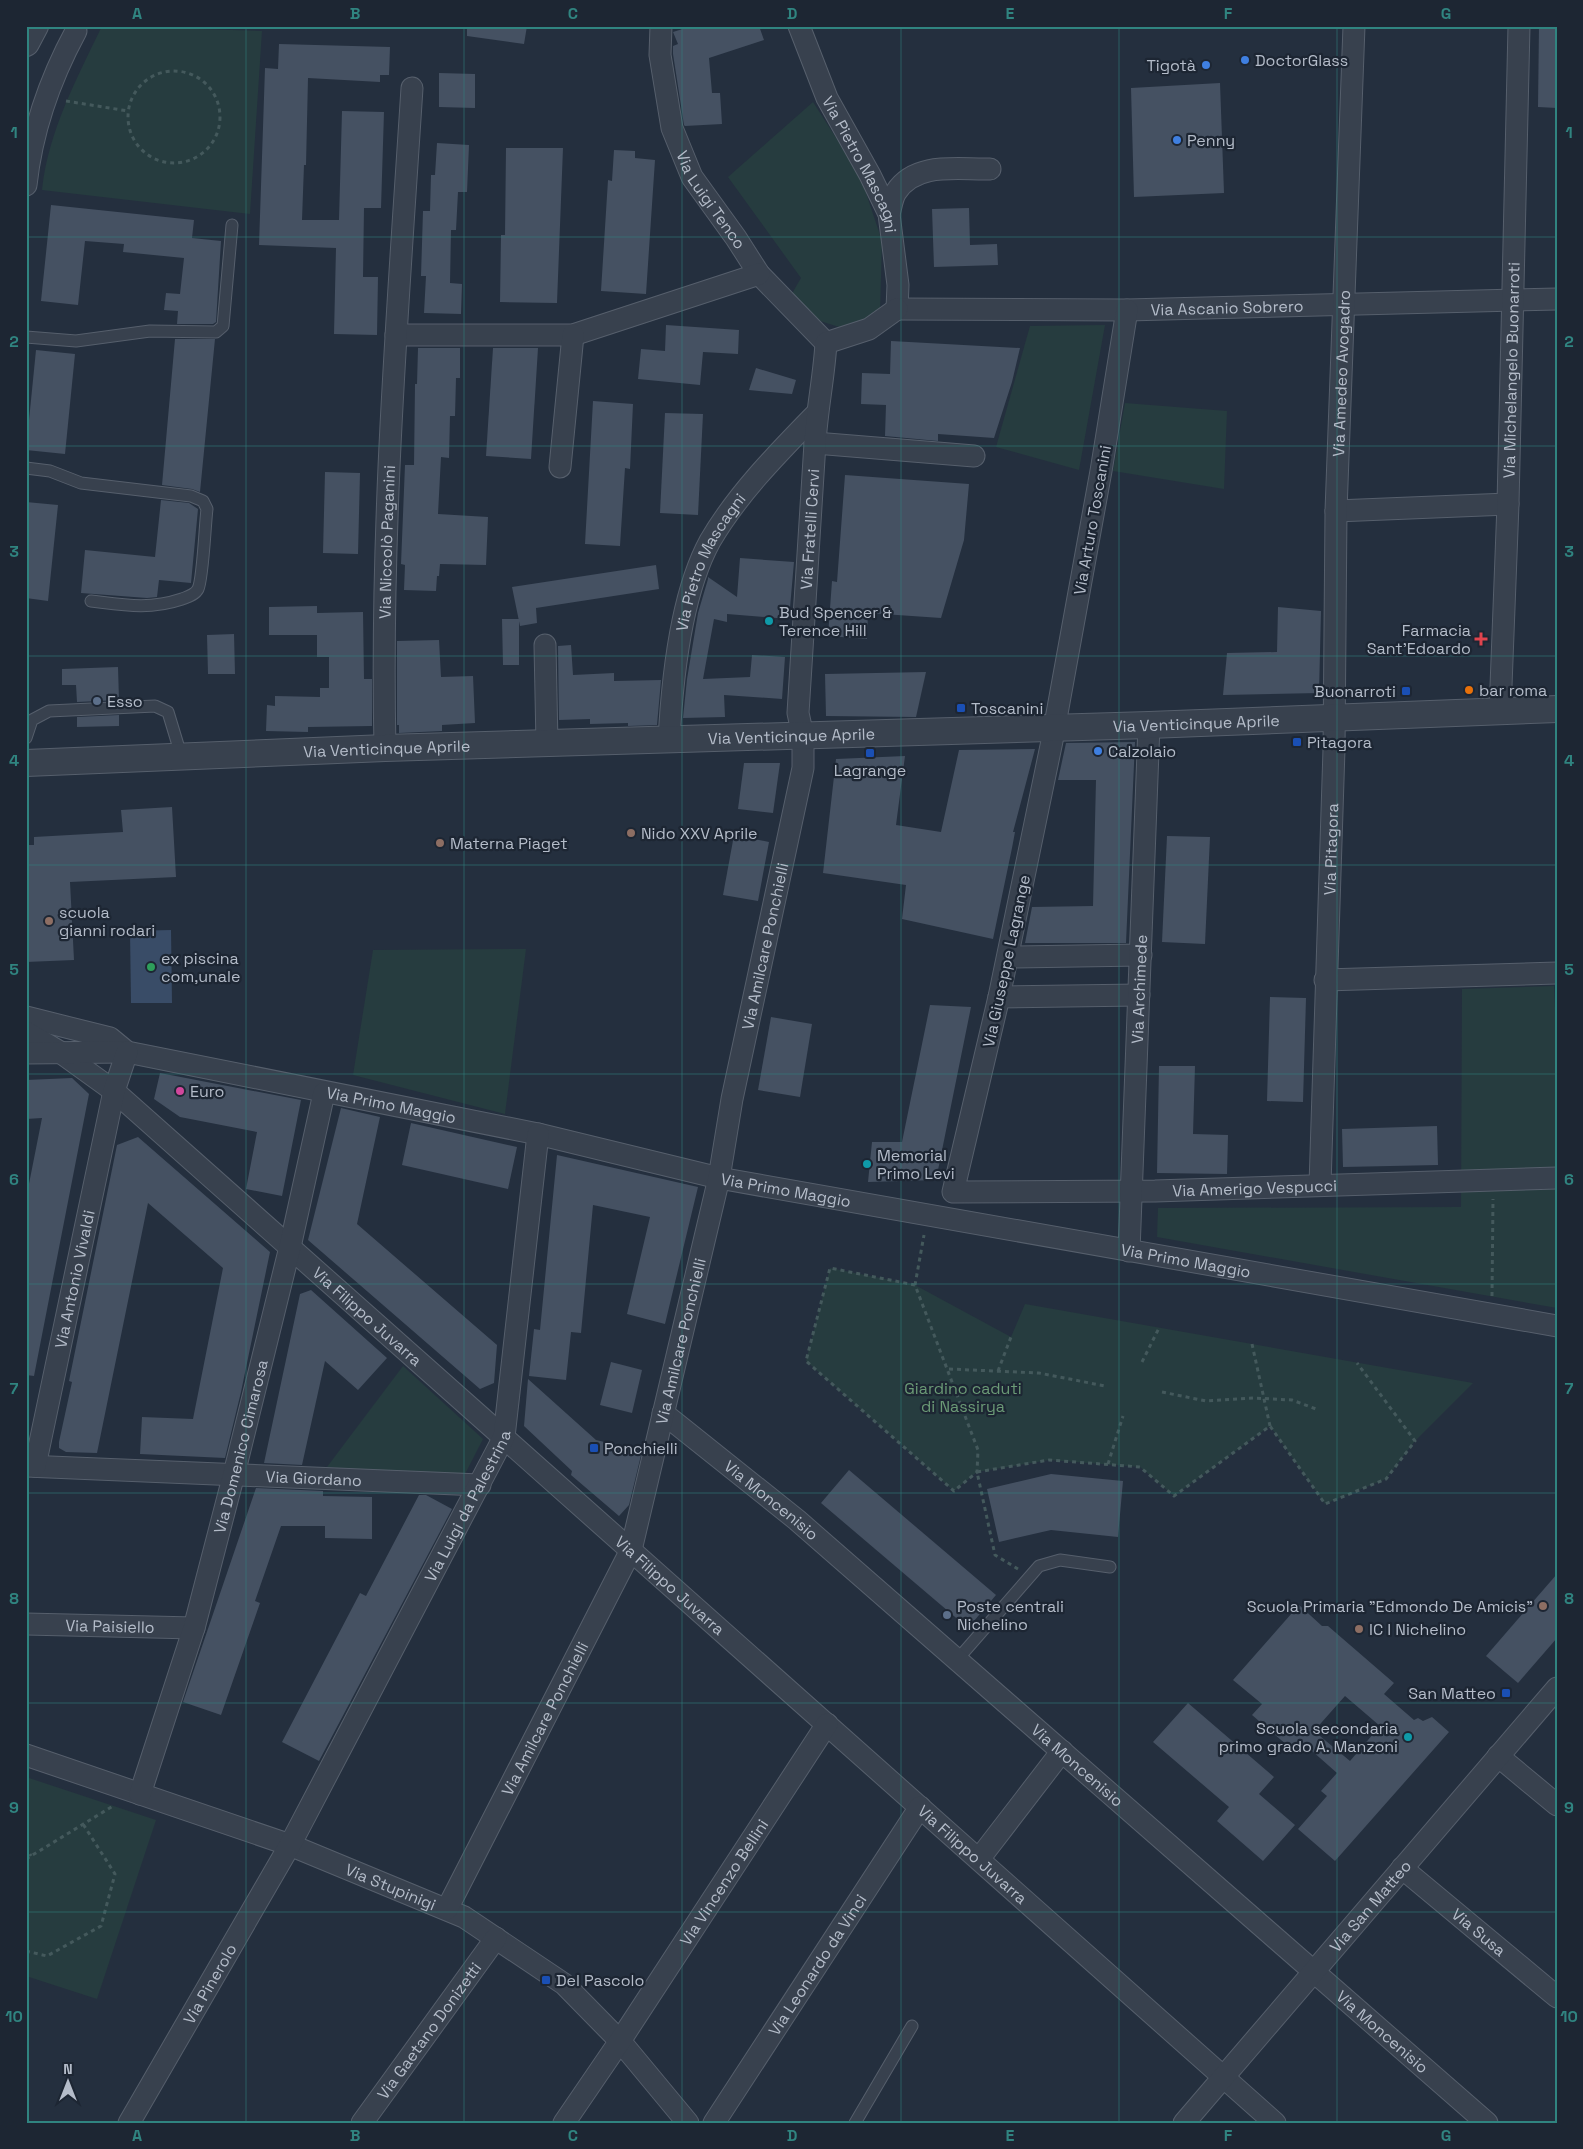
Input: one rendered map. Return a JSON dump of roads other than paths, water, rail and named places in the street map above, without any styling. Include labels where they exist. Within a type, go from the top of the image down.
[{"type":"street","points":[[26,43],[35,26]]},
{"type":"street","name":"Via Luigi Tenco","points":[[662,26],[660,55],[672,128],[692,176],[759,274],[826,343]]},
{"type":"street","name":"Via Pietro Mascagni","points":[[799,26],[827,98],[870,175],[889,214],[898,285],[897,308]]},
{"type":"street","name":"Via Amedeo Avogadro","points":[[1334,719],[1336,511],[1354,26]]},
{"type":"street","name":"Via Michelangelo Buonarroti","points":[[1500,712],[1508,504],[1520,26]]},
{"type":"street","points":[[26,184],[29,161],[46,96],[61,58],[76,31]]},
{"type":"street","name":"Via Niccolò Paganini","points":[[386,748],[384,591],[396,335],[412,88]]},
{"type":"street","points":[[889,214],[895,193],[911,176],[929,170],[990,170]]},
{"type":"street","points":[[396,335],[573,334],[759,274]]},
{"type":"street","name":"Via Ascanio Sobrero","points":[[897,308],[1127,310],[1557,299]]},
{"type":"street","points":[[826,343],[869,329],[897,308]]},
{"type":"street","name":"Via Arturo Toscanini","points":[[1055,728],[1101,471],[1127,310]]},
{"type":"street","points":[[560,467],[573,334]]},
{"type":"street","name":"Via Fratelli Cervi","points":[[803,736],[798,713],[814,443],[825,367],[826,343]]},
{"type":"street","name":"Via Pietro Mascagni","points":[[669,741],[672,688],[682,630],[692,587],[710,542],[739,499],[776,455],[817,413]]},
{"type":"street","points":[[814,443],[974,456]]},
{"type":"street","points":[[1336,511],[1508,504]]},
{"type":"street","points":[[544,645],[547,744]]},
{"type":"street","name":"Via Venticinque Aprile","points":[[26,762],[386,748],[669,741],[1334,719],[1557,709]]},
{"type":"street","name":"Via Pitagora","points":[[1320,1185],[1334,719]]},
{"type":"street","name":"Via Archimede","points":[[1130,1251],[1149,725]]},
{"type":"street","name":"Via Giuseppe Lagrange","points":[[953,1192],[1008,957],[1055,728]]},
{"type":"street","name":"Via Amilcare Ponchielli","points":[[446,1909],[631,1550],[719,1178],[732,1099],[803,768],[803,736]]},
{"type":"street","points":[[1008,957],[1141,955]]},
{"type":"street","points":[[1325,980],[1557,973]]},
{"type":"street","points":[[999,997],[1139,996]]},
{"type":"street","name":"Via Primo Maggio","points":[[26,1017],[110,1038],[127,1052],[324,1093],[538,1134],[719,1178],[1557,1326]]},
{"type":"street","name":"Via Filippo Juvarra","points":[[26,1032],[60,1052],[114,1090],[1276,2123]]},
{"type":"street","name":"Via Filippo Juvarra","points":[[26,1053],[108,1054],[127,1052]]},
{"type":"street","name":"Via Antonio Vivaldi","points":[[31,1466],[114,1090],[127,1052]]},
{"type":"street","name":"Via Domenico Cimarosa","points":[[137,1794],[194,1628],[290,1247],[324,1093]]},
{"type":"street","name":"Via Luigi da Palestrina","points":[[290,1845],[504,1437],[538,1134]]},
{"type":"street","name":"Via Amerigo Vespucci","points":[[953,1192],[1132,1191],[1557,1178]]},
{"type":"street","name":"Via Moncenisio","points":[[664,1413],[772,1498],[1487,2123]]},
{"type":"street","name":"Via Giordano","points":[[31,1466],[480,1485]]},
{"type":"street","name":"Via Paisiello","points":[[26,1624],[194,1628]]},
{"type":"street","name":"Via San Matteo","points":[[1184,2123],[1557,1688]]},
{"type":"street","name":"Via Vincenzo Bellini","points":[[564,2123],[620,2041],[827,1724]]},
{"type":"street","points":[[979,1859],[1062,1752]]},
{"type":"street","name":"Via Stupinigi","points":[[26,1755],[290,1845],[464,1917],[564,1984],[620,2041],[688,2123]]},
{"type":"street","points":[[1498,1756],[1557,1805]]},
{"type":"street","name":"Via Leonardo da Vinci","points":[[714,2123],[920,1807]]},
{"type":"street","name":"Via Pinerolo","points":[[129,2123],[290,1845]]},
{"type":"street","name":"Via Susa","points":[[1402,1868],[1557,1997]]},
{"type":"street","name":"Via Gaetano Donizetti","points":[[362,2123],[496,1938]]},
{"type":"lane","points":[[26,337],[76,341],[150,331],[216,332],[223,326],[232,225]]},
{"type":"lane","points":[[26,468],[64,475],[81,483],[191,496],[203,501],[207,509],[198,589],[192,595],[156,606],[140,607],[91,601]]},
{"type":"lane","points":[[26,738],[32,720],[49,711],[155,706],[168,712],[181,755]]},
{"type":"lane","points":[[957,1660],[1038,1566],[1060,1560],[1110,1568]]},
{"type":"lane","points":[[855,2123],[912,2026]]},
{"type":"water","name":"ex piscina com,unale","points":[[171,930],[172,1003],[131,1003],[130,931]]},
{"type":"place","name":"DoctorGlass","points":[[1245,60]]},
{"type":"place","name":"Tigotà","points":[[1206,65]]},
{"type":"place","name":"Penny","points":[[1177,140]]},
{"type":"place","name":"Bud Spencer & Terence Hill","points":[[769,621]]},
{"type":"place","name":"Farmacia Sant'Edoardo","points":[[1481,639]]},
{"type":"place","name":"bar roma","points":[[1469,690]]},
{"type":"place","name":"Buonarroti","points":[[1406,691]]},
{"type":"place","name":"Esso","points":[[97,701]]},
{"type":"place","name":"Toscanini","points":[[961,708]]},
{"type":"place","name":"Pitagora","points":[[1297,742]]},
{"type":"place","name":"Calzolaio","points":[[1098,751]]},
{"type":"place","name":"Lagrange","points":[[870,753]]},
{"type":"place","name":"Nido XXV Aprile","points":[[631,833]]},
{"type":"place","name":"Materna Piaget","points":[[440,843]]},
{"type":"place","name":"scuola gianni rodari","points":[[49,921]]},
{"type":"place","name":"ex piscina com,unale","points":[[151,967]]},
{"type":"place","name":"Euro","points":[[180,1091]]},
{"type":"place","name":"Memorial Primo Levi","points":[[867,1164]]},
{"type":"place","name":"Ponchielli","points":[[594,1448]]},
{"type":"place","name":"Scuola Primaria \"Edmondo De Amicis\"","points":[[1543,1606]]},
{"type":"place","name":"Poste centrali Nichelino","points":[[947,1615]]},
{"type":"place","name":"IC I Nichelino","points":[[1359,1629]]},
{"type":"place","name":"San Matteo","points":[[1506,1693]]},
{"type":"place","name":"Scuola secondaria primo grado A. Manzoni","points":[[1408,1737]]},
{"type":"place","name":"Del Pascolo","points":[[546,1980]]},
{"type":"park label","name":"Giardino caduti di Nassirya","points":[[963,1397]]}]
